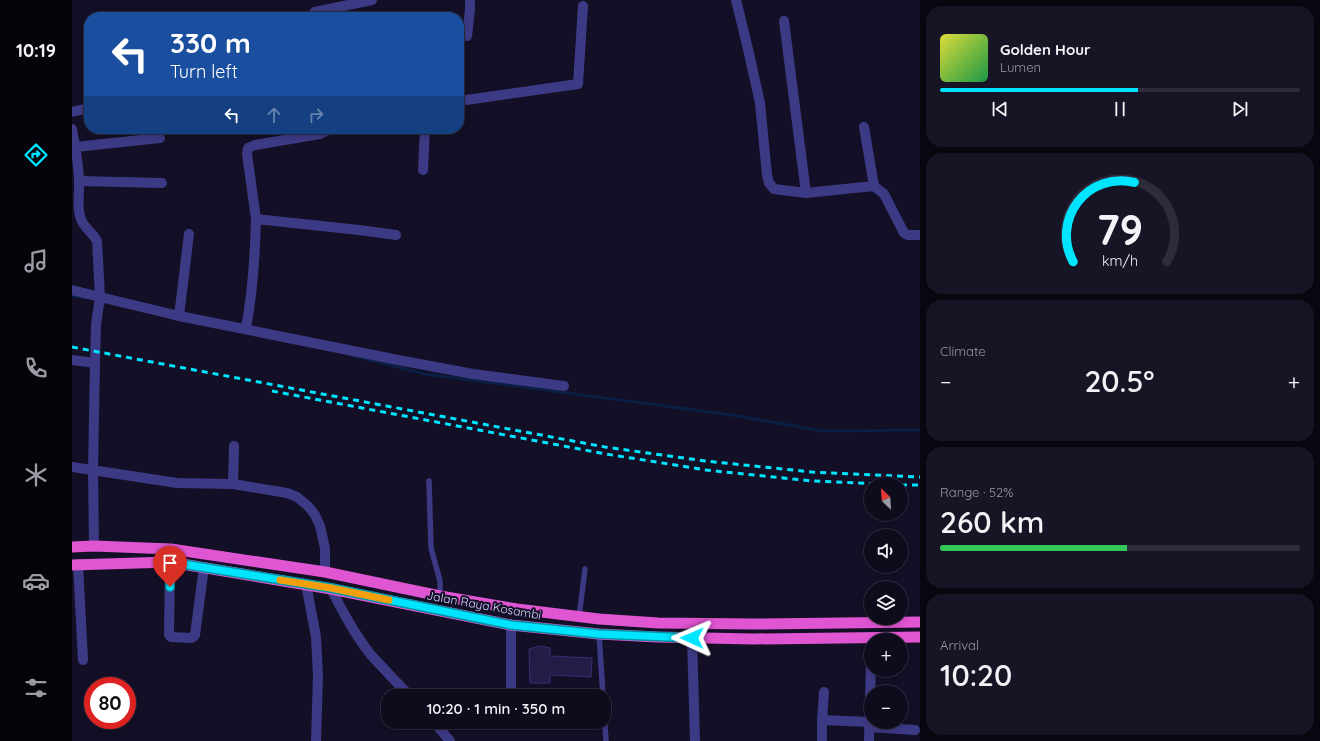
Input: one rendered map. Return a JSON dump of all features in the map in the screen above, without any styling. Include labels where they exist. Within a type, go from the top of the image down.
[{"type":"highway","name":"Jalan Raya Kosambi","points":[[72,547],[94,546],[171,548],[326,572],[440,596],[517,609],[579,617],[658,623],[717,624],[920,622]]},
{"type":"highway","name":"Jalan Raya Kosambi","points":[[75,565],[170,562],[331,588],[511,625],[599,634],[692,638],[864,639]]},
{"type":"highway","name":"Jalan Raya Kosambi","points":[[908,638],[920,637]]},
{"type":"street","points":[[315,12],[372,0]]},
{"type":"street","points":[[467,36],[470,0]]},
{"type":"street","points":[[736,0],[760,103],[768,180],[774,188],[806,193],[874,186]]},
{"type":"street","points":[[464,100],[578,84],[583,6]]},
{"type":"street","points":[[784,21],[806,193]]},
{"type":"street","points":[[72,112],[84,109]]},
{"type":"street","points":[[864,127],[874,186],[884,194],[904,234],[920,235]]},
{"type":"street","points":[[72,129],[79,181],[80,218],[94,234],[97,241],[100,299],[96,325],[95,364],[93,470],[94,546]]},
{"type":"street","points":[[246,328],[255,264],[256,219],[247,154],[248,148],[255,145],[320,134]]},
{"type":"street","points":[[423,170],[425,134]]},
{"type":"street","points":[[75,146],[160,138]]},
{"type":"street","points":[[79,181],[162,183]]},
{"type":"street","points":[[256,219],[396,235]]},
{"type":"street","points":[[179,316],[189,234]]},
{"type":"street","points":[[72,290],[100,299],[179,316],[473,374],[564,386]]},
{"type":"street","points":[[72,360],[95,364]]},
{"type":"street","points":[[233,484],[234,446]]},
{"type":"street","points":[[72,467],[177,483],[233,484],[287,493],[297,497],[308,506],[315,515],[320,526],[325,548],[326,572]]},
{"type":"street","points":[[170,562],[169,635],[171,637],[192,638],[195,635],[204,567]]},
{"type":"street","points":[[75,565],[83,660]]},
{"type":"street","points":[[306,584],[316,638],[318,676],[316,741]]},
{"type":"street","points":[[331,588],[354,631],[371,654],[404,689]]},
{"type":"street","points":[[511,625],[511,689]]},
{"type":"street","points":[[692,638],[696,741]]},
{"type":"street","points":[[822,741],[824,692]]},
{"type":"street","points":[[822,720],[864,724]]},
{"type":"street","points":[[440,729],[450,741]]},
{"type":"street","points":[[869,729],[869,741]]},
{"type":"street","points":[[907,729],[915,730]]},
{"type":"lane","points":[[429,480],[431,548],[440,581],[440,596]]},
{"type":"lane","points":[[579,617],[585,569]]},
{"type":"lane","points":[[599,634],[603,689]]},
{"type":"lane","points":[[605,729],[606,741]]},
{"type":"building","points":[[540,646],[550,648],[550,656],[592,658],[591,677],[550,675],[550,683],[530,683],[529,649]]},
{"type":"waterway","points":[[72,296],[86,298]]},
{"type":"waterway","points":[[351,355],[425,374],[732,415],[823,431],[920,430]]},
{"type":"railway","points":[[72,347],[605,447],[705,461],[812,472],[920,477]]},
{"type":"railway","points":[[272,391],[606,454],[706,470],[812,481],[864,483]]},
{"type":"railway","points":[[908,485],[920,485]]},
{"type":"slow traffic","points":[[280,580],[331,588],[389,600]]},
{"type":"route","points":[[170,587],[170,562],[331,588],[511,625],[599,634],[692,638]]}]
